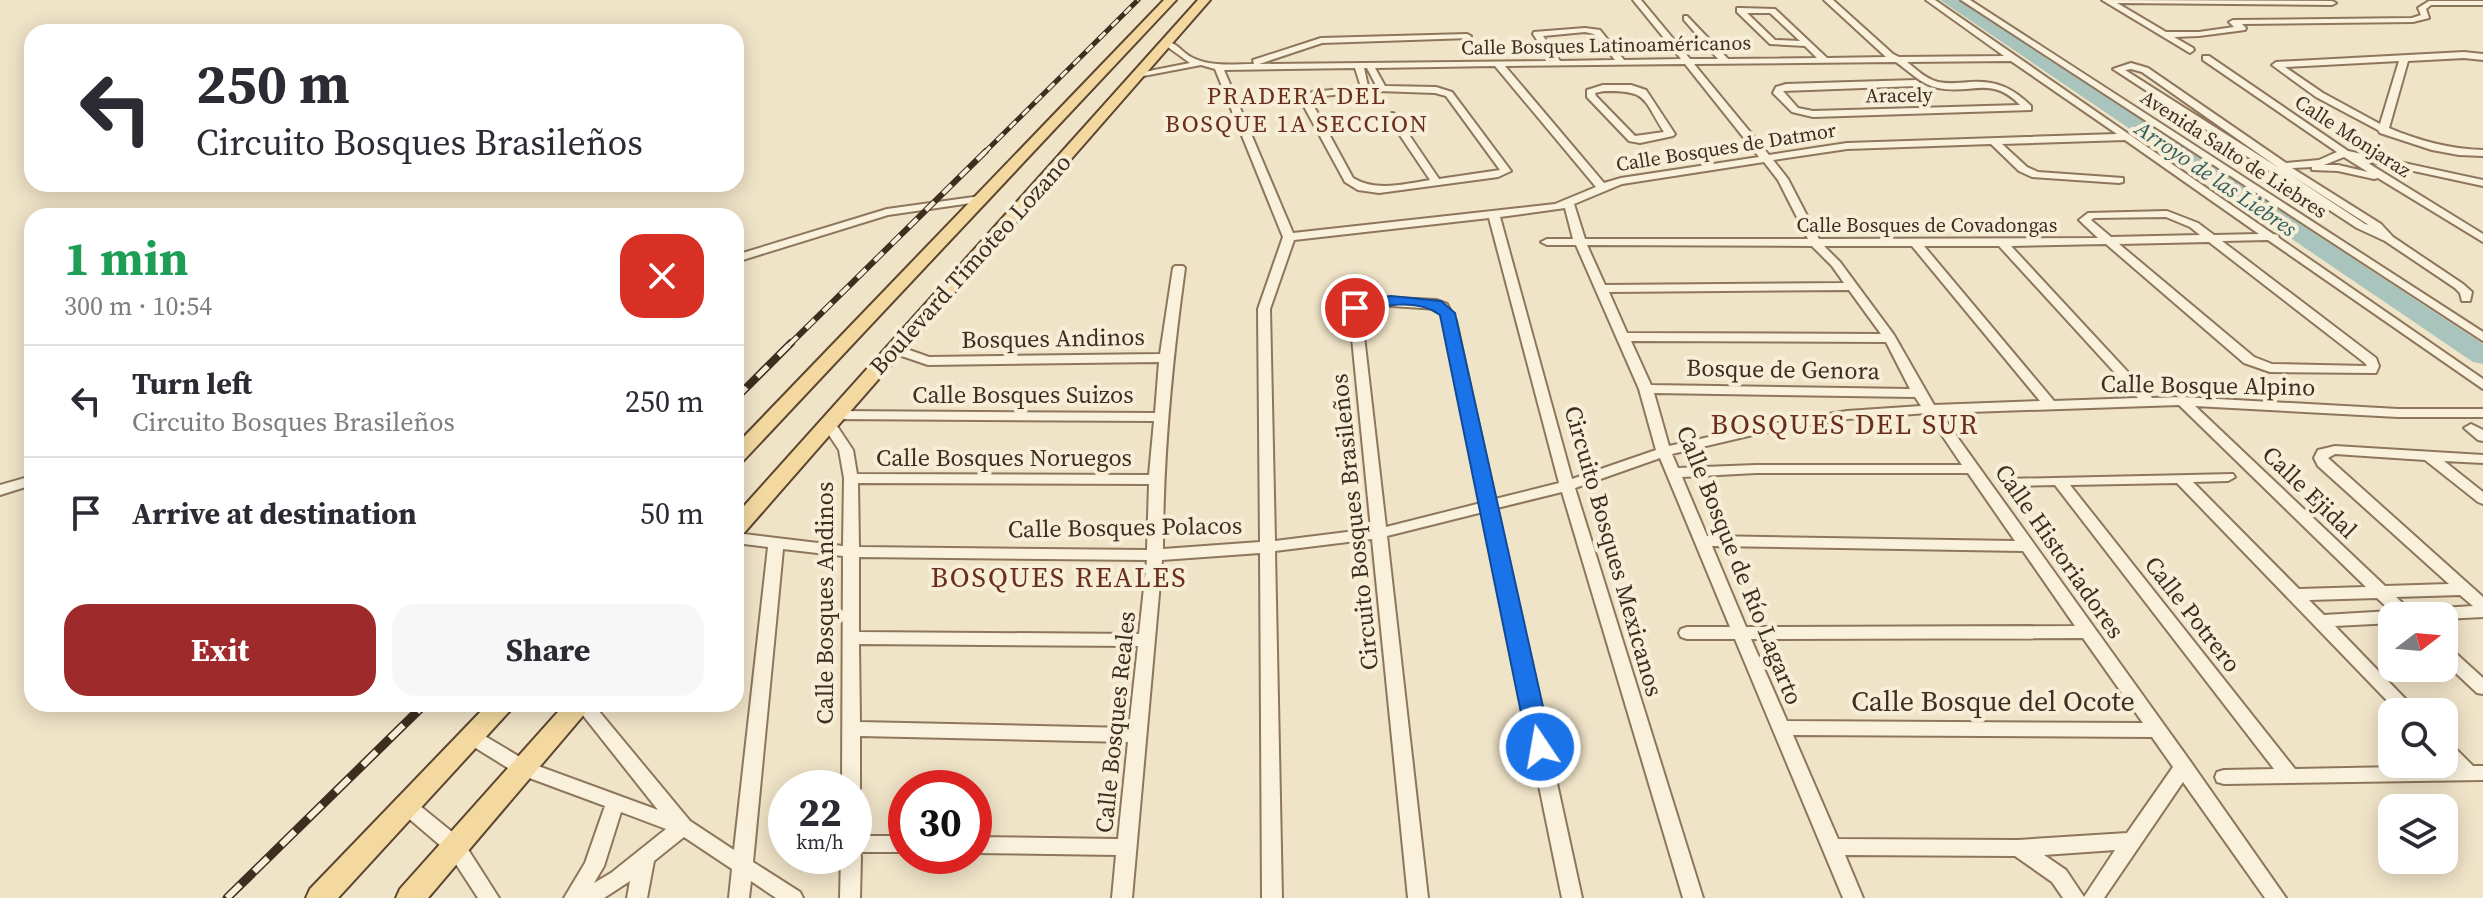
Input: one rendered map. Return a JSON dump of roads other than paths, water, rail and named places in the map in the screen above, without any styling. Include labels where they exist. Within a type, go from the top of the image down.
[{"type":"main road","name":"Boulevard Timoteo Lozano","points":[[744,449],[1170,0]]},
{"type":"main road","name":"Boulevard Timoteo Lozano","points":[[744,519],[1204,0]]},
{"type":"main road","points":[[1071,105],[1073,114],[1079,117],[1107,111]]},
{"type":"main road","points":[[1046,131],[1073,128],[1082,138]]},
{"type":"main road","points":[[320,898],[495,712]]},
{"type":"main road","points":[[410,898],[574,712]]},
{"type":"street","name":"Calle Historiadores","points":[[1637,0],[1783,179],[1816,244],[1853,286],[1890,338],[1919,393],[2276,898]]},
{"type":"street","points":[[1828,0],[1893,59]]},
{"type":"street","name":"Avenida Salto de Liebres","points":[[1930,0],[2483,385]]},
{"type":"street","name":"Avenida Salto de Liebres","points":[[1965,0],[2483,337]]},
{"type":"street","points":[[2108,2],[2289,3]]},
{"type":"street","points":[[2108,2],[2190,50]]},
{"type":"street","points":[[2164,35],[2241,30],[2233,22],[2240,21],[2413,20],[2426,16],[2422,8],[2429,3],[2483,3]]},
{"type":"street","points":[[1808,44],[1773,42],[1740,10],[1772,11],[1808,44],[1826,61]]},
{"type":"street","points":[[1687,18],[1726,62]]},
{"type":"street","points":[[1558,64],[1537,34],[1592,30],[1601,35],[1622,63]]},
{"type":"street","points":[[1244,67],[1282,52],[1336,40],[1467,36]]},
{"type":"street","name":"Calle Bosques Latinoaméricanos","points":[[1168,43],[1179,54],[1197,64]]},
{"type":"street","points":[[1791,44],[1808,61]]},
{"type":"street","points":[[1282,52],[1283,60],[1294,66]]},
{"type":"street","points":[[2483,55],[2276,65],[2383,131],[2457,151],[2483,153]]},
{"type":"street","points":[[2383,131],[2405,57]]},
{"type":"street","name":"Calle Bosques Latinoaméricanos","points":[[1138,74],[1197,64],[1244,67],[2016,58]]},
{"type":"street","name":"Calle Monjaraz","points":[[2206,58],[2345,153],[2483,239]]},
{"type":"street","name":"Aracely","points":[[1893,59],[1928,82],[1995,84],[2028,108],[1813,114],[1795,110],[1778,93],[1779,89],[1786,87],[1916,83],[1893,59]]},
{"type":"street","points":[[2301,82],[2309,62]]},
{"type":"street","points":[[1597,63],[1616,87],[1643,92],[1670,134],[1632,139],[1590,92],[1616,87]]},
{"type":"street","points":[[1498,64],[1601,186]]},
{"type":"street","points":[[1364,66],[1382,89],[1436,90],[1449,94],[1506,171],[1379,190],[1362,188],[1349,180],[1307,98],[1366,89],[1364,66]]},
{"type":"street","points":[[2382,177],[2338,168],[2282,170],[2259,160],[2117,69],[2131,66],[2145,70],[2282,170],[2361,226],[2389,239],[2459,286],[2466,292],[2466,298]]},
{"type":"street","points":[[1219,67],[1289,237],[1264,309],[1272,898]]},
{"type":"street","points":[[1392,116],[1436,182]]},
{"type":"street","name":"Calle Bosques de Datmor","points":[[1289,237],[1569,204],[1601,186],[1861,145],[2128,137]]},
{"type":"street","points":[[1993,141],[2023,169],[2036,175],[2119,180]]},
{"type":"street","points":[[2282,170],[2327,161],[2345,153],[2483,183]]},
{"type":"street","points":[[2327,161],[2338,168]]},
{"type":"street","points":[[744,257],[887,212],[981,199]]},
{"type":"street","name":"Calle Bosque de Río Lagarto","points":[[1569,204],[1580,242],[1646,389],[1664,452],[1853,898]]},
{"type":"street","points":[[2167,214],[2186,220],[2211,238],[2371,361],[2371,370],[2270,368],[2259,365],[2241,355],[2085,224],[2085,217],[2167,214]]},
{"type":"street","name":"Circuito Bosques Mexicanos","points":[[1494,215],[1567,486],[1693,898]]},
{"type":"street","name":"Calle Bosques de Covadongas","points":[[1547,242],[1916,244],[2274,237]]},
{"type":"street","points":[[2002,243],[2149,403]]},
{"type":"street","points":[[1916,244],[2051,406]]},
{"type":"street","name":"Calle Bosques Reales","points":[[1122,898],[1155,555],[1156,480],[1166,358],[1179,268]]},
{"type":"street","points":[[1601,289],[1853,286]]},
{"type":"street","name":"Circuito Bosques Brasileños","points":[[1418,898],[1355,308],[1364,303],[1391,300],[1427,302],[1443,307],[1447,313],[1572,898]]},
{"type":"street","points":[[1623,337],[1890,338]]},
{"type":"street","name":"Bosques Andinos","points":[[894,349],[928,361],[1166,358]]},
{"type":"street","name":"Bosque de Genora","points":[[1646,389],[1919,393]]},
{"type":"street","name":"Calle Bosque Alpino","points":[[1931,409],[2182,401],[2398,413],[2483,413]]},
{"type":"street","name":"Calle Ejidal","points":[[2182,401],[2391,602]]},
{"type":"street","name":"Calle Bosques Polacos","points":[[744,539],[852,552],[1155,555],[1267,547],[1380,533],[1567,486],[1664,452],[1798,422],[1931,409]]},
{"type":"street","name":"Calle Bosques Suizos","points":[[832,419],[1162,417]]},
{"type":"street","name":"Calle Bosques Andinos","points":[[832,419],[846,450],[851,478],[851,770]]},
{"type":"street","points":[[2483,459],[2335,450],[2323,453],[2321,458],[2483,608]]},
{"type":"street","points":[[2429,456],[2483,499]]},
{"type":"street","points":[[1673,473],[1756,469],[1973,469]]},
{"type":"street","points":[[2010,482],[2228,477]]},
{"type":"street","name":"Calle Bosques Noruegos","points":[[851,478],[1156,480]]},
{"type":"street","points":[[2181,478],[2395,698]]},
{"type":"street","name":"Calle Potrero","points":[[2059,481],[2290,776]]},
{"type":"street","points":[[0,490],[24,482]]},
{"type":"street","points":[[1701,541],[2028,546]]},
{"type":"street","points":[[739,898],[776,545]]},
{"type":"street","points":[[2295,595],[2464,589]]},
{"type":"street","points":[[2458,611],[2483,608]]},
{"type":"street","points":[[2320,621],[2378,618]]},
{"type":"street","points":[[1687,633],[2088,632]]},
{"type":"street","points":[[851,638],[1147,640]]},
{"type":"street","points":[[2458,665],[2483,688]]},
{"type":"street","points":[[588,712],[683,827]]},
{"type":"street","name":"Calle Bosque del Ocote","points":[[1781,728],[2158,730]]},
{"type":"street","points":[[851,729],[1138,735]]},
{"type":"street","points":[[472,737],[523,768],[683,827],[793,898]]},
{"type":"street","points":[[2458,759],[2476,774]]},
{"type":"street","points":[[2093,898],[2184,766]]},
{"type":"street","points":[[2224,777],[2476,774]]},
{"type":"street","points":[[574,898],[594,866],[615,803]]},
{"type":"street","points":[[407,806],[455,846],[489,898]]},
{"type":"street","points":[[587,898],[618,879],[683,827]]},
{"type":"street","points":[[1831,847],[2018,848],[2130,841]]},
{"type":"street","points":[[992,845],[1127,847]]},
{"type":"street","points":[[2018,848],[2059,876],[2074,898]]},
{"type":"street","points":[[637,898],[645,857]]},
{"type":"street","points":[[850,898],[851,874]]},
{"type":"waterway","name":"Arroyo de las Liebres","points":[[1948,0],[2483,356]]},
{"type":"railway","points":[[984,153],[1138,0]]},
{"type":"railway","points":[[789,345],[986,151]]},
{"type":"railway","points":[[744,390],[789,345]]},
{"type":"railway","points":[[227,898],[417,712]]},
{"type":"district","name":"PRADERA DEL BOSQUE 1A SECCION","points":[[1297,109]]},
{"type":"district","name":"BOSQUES DEL SUR","points":[[1845,424]]},
{"type":"district","name":"BOSQUES REALES","points":[[1059,577]]}]
